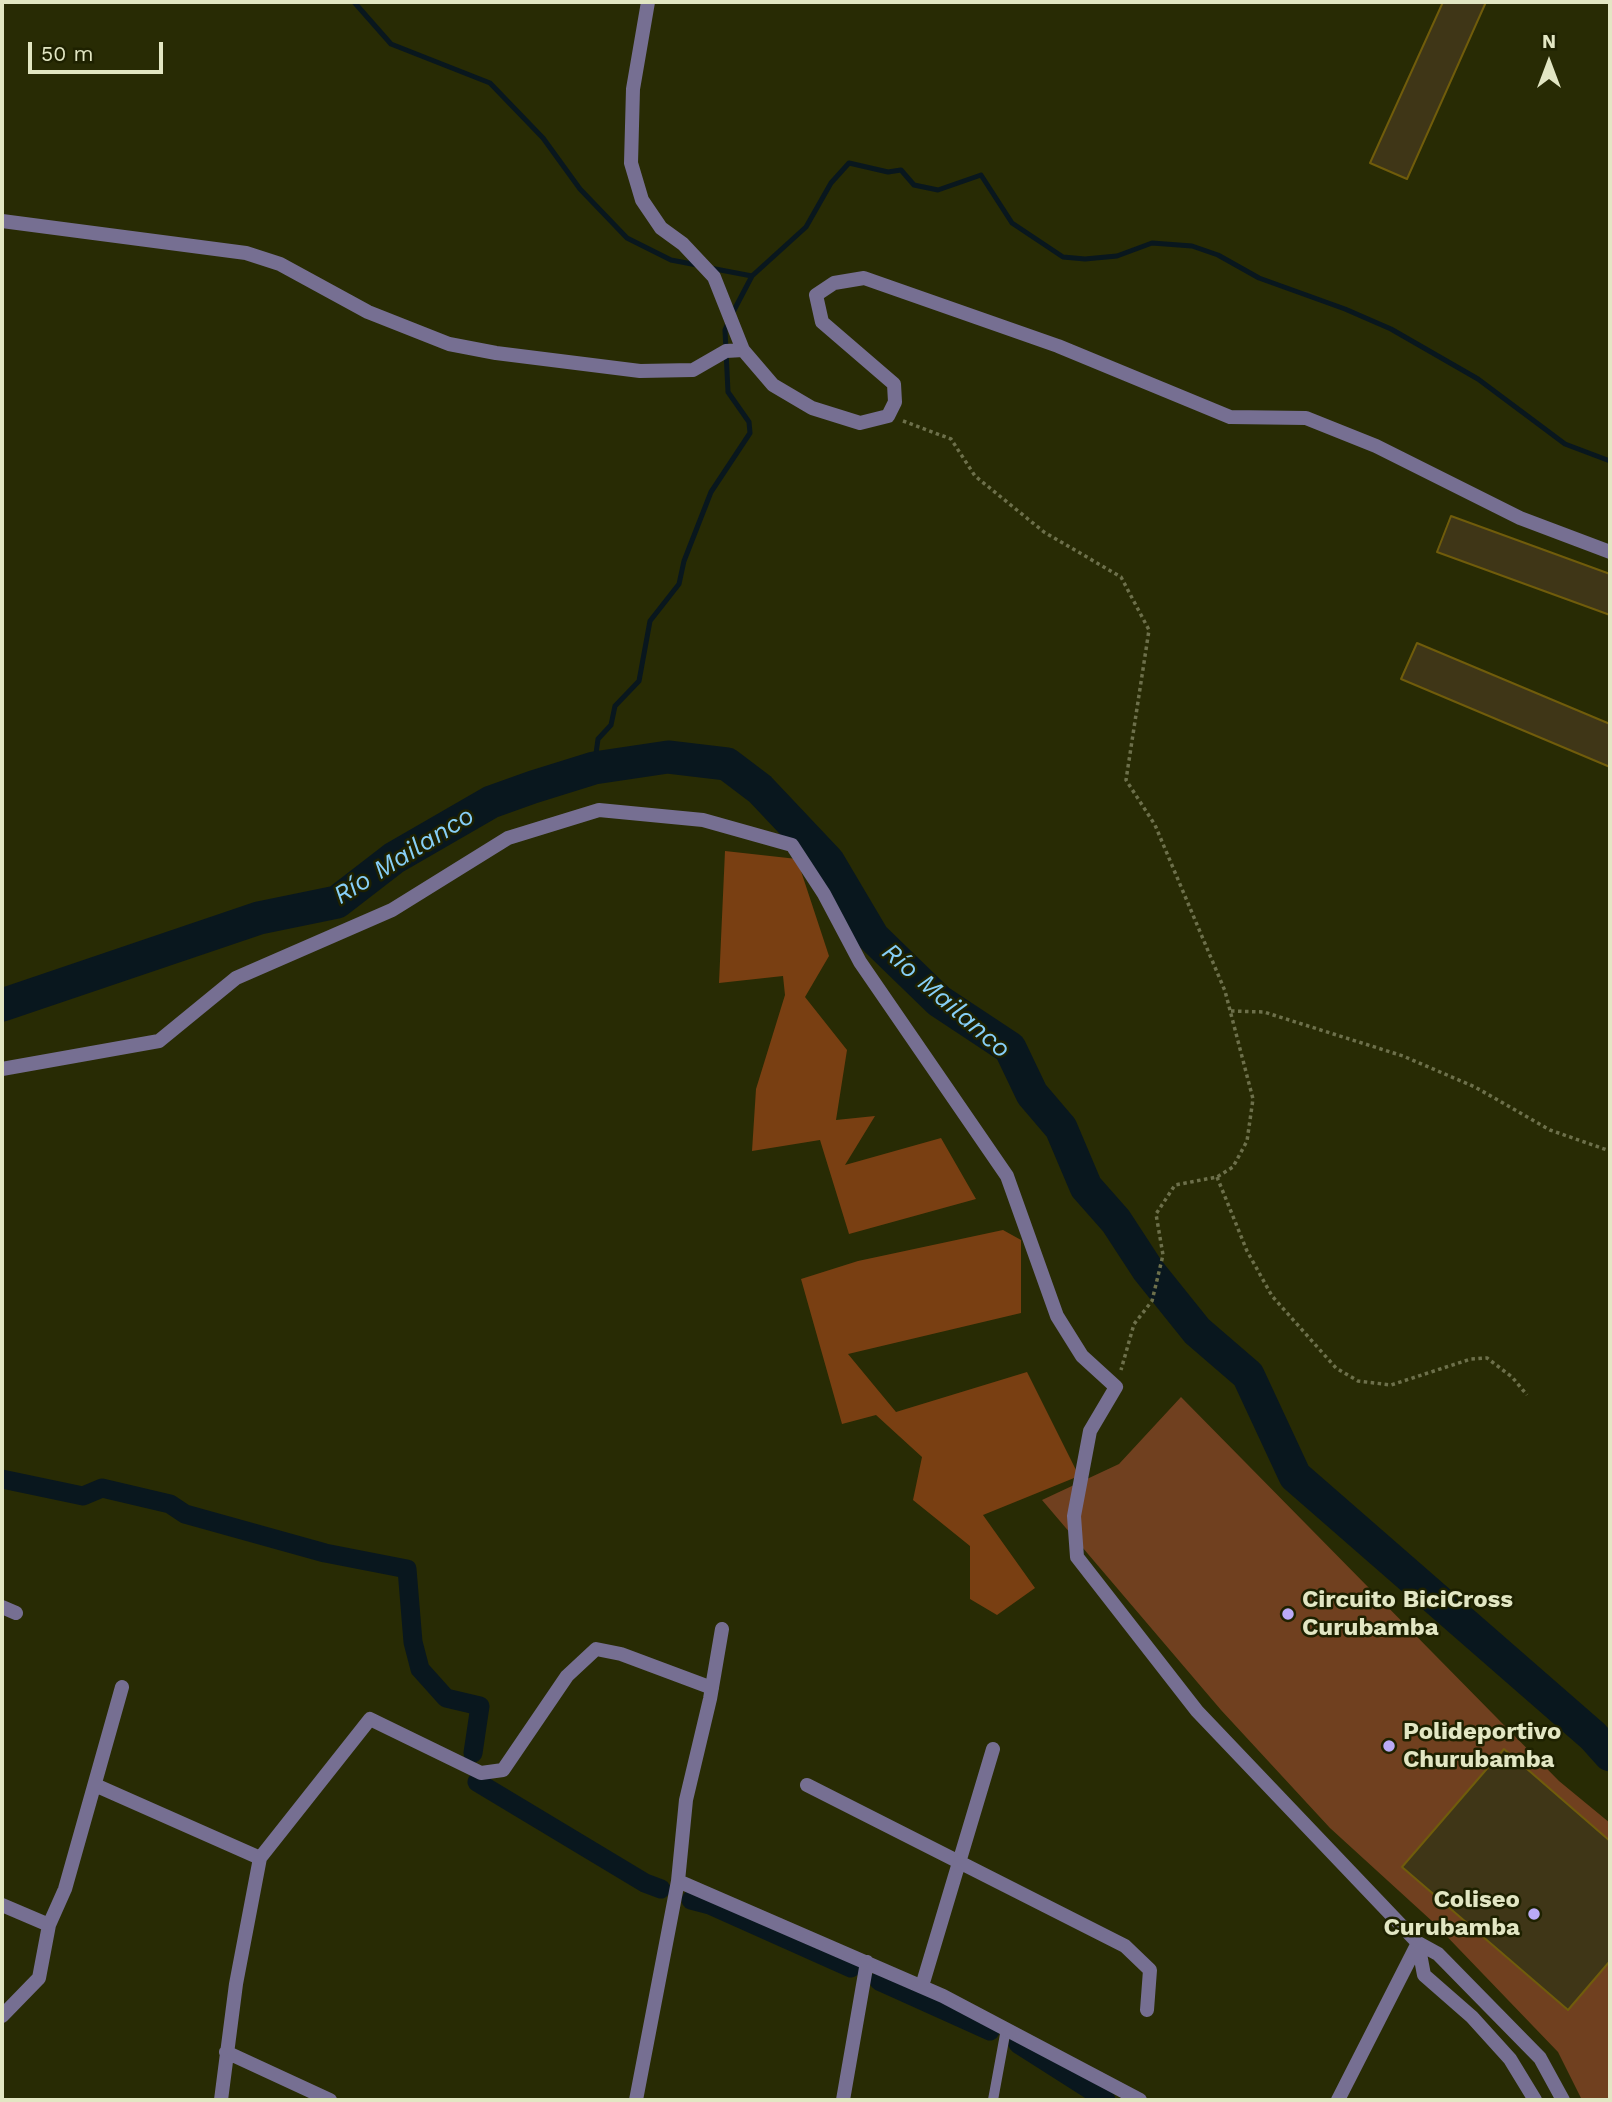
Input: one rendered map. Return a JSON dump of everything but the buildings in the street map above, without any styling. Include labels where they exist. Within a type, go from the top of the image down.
[{"type":"street","points":[[648,2],[633,89],[631,163],[642,200],[661,228],[683,244],[714,277],[743,350],[773,385],[812,408],[860,423],[888,416],[895,402],[894,384],[822,322],[816,295],[834,283],[864,278],[1058,346],[1230,417],[1306,418],[1376,446],[1520,518],[1610,552]]},
{"type":"street","points":[[2,221],[246,253],[280,264],[391,322],[449,344],[496,353],[640,371],[694,370],[726,351],[743,350]]},
{"type":"street","points":[[2,1069],[159,1041],[236,978],[392,910],[509,838],[599,810],[703,820],[792,845],[824,894],[867,972],[1007,1176],[1056,1316],[1082,1356],[1116,1387],[1090,1431],[1074,1516],[1077,1558],[1197,1711],[1418,1943],[1438,1954],[1540,2058],[1563,2100]]},
{"type":"street","points":[[2,1607],[16,1612]]},
{"type":"street","points":[[636,2100],[678,1881],[686,1800],[712,1688],[722,1629]]},
{"type":"street","points":[[221,2100],[226,2052],[260,1858],[370,1719],[481,1773],[503,1770],[566,1676],[596,1649],[621,1654],[712,1688]]},
{"type":"street","points":[[2,2016],[39,1978],[49,1924],[65,1889],[122,1687]]},
{"type":"street","points":[[922,1986],[993,1749]]},
{"type":"street","points":[[95,1784],[260,1858]]},
{"type":"street","points":[[807,1785],[960,1860],[1125,1946],[1150,1970],[1147,2010]]},
{"type":"street","points":[[678,1881],[922,1986],[1140,2100]]},
{"type":"street","points":[[2,1905],[49,1924]]},
{"type":"street","points":[[1338,2100],[1418,1943]]},
{"type":"street","points":[[1418,1943],[1424,1975],[1472,2017],[1510,2059],[1535,2100]]},
{"type":"street","points":[[843,2100],[867,1962]]},
{"type":"street","points":[[226,2052],[330,2100]]},
{"type":"lane","points":[[993,2100],[1006,2029]]},
{"type":"path","points":[[888,416],[951,439],[975,476],[1044,532],[1121,578],[1149,630],[1126,780],[1155,825],[1225,991],[1253,1099],[1247,1141],[1233,1167],[1217,1177],[1175,1185],[1156,1214],[1163,1255],[1152,1301],[1134,1324],[1116,1387]]},
{"type":"path","points":[[1231,1011],[1264,1012],[1403,1056],[1475,1087],[1550,1130],[1610,1151]]},
{"type":"path","points":[[1217,1177],[1247,1251],[1272,1296],[1336,1367],[1357,1381],[1391,1385],[1471,1359],[1487,1358],[1512,1377],[1527,1395]]},
{"type":"shaded area","points":[[725,851],[797,859],[829,956],[805,997],[847,1050],[836,1120],[875,1116],[845,1165],[941,1138],[976,1199],[849,1234],[820,1140],[752,1151],[756,1089],[785,995],[783,976],[719,983]]},
{"type":"shaded area","points":[[1003,1230],[1021,1240],[1021,1313],[848,1354],[896,1412],[1027,1372],[1079,1476],[983,1515],[1035,1588],[997,1615],[970,1599],[970,1546],[913,1500],[922,1457],[876,1415],[842,1424],[801,1279],[858,1261]]},
{"type":"shaded area","name":"Polideportivo Churubamba","points":[[1181,1397],[1559,1781],[1610,1823],[1610,2100],[1582,2100],[1558,2052],[1433,1922],[1330,1828],[1221,1710],[1042,1500],[1119,1464]]},
{"type":"waterway","points":[[354,2],[391,44],[490,83],[543,138],[580,189],[627,238],[671,260],[697,265]]},
{"type":"waterway","points":[[732,314],[752,276],[806,227],[831,183],[849,163],[888,172],[901,170],[914,185],[938,190],[981,175],[1012,223],[1063,257],[1085,259],[1117,256],[1152,243],[1192,246],[1218,255],[1259,278],[1391,329],[1478,379],[1565,444],[1610,461]]},
{"type":"waterway","points":[[710,268],[752,276]]},
{"type":"waterway","points":[[594,768],[598,739],[611,725],[615,706],[639,681],[650,621],[679,584],[684,561],[711,492],[750,433],[749,422],[728,392],[725,330],[728,323]]},
{"type":"waterway","name":"Río Mailanco","points":[[2,1005],[259,918],[337,902],[394,858],[491,802],[533,787],[594,768],[668,757],[727,764],[760,789],[828,861],[873,937],[939,1001],[1010,1048],[1032,1094],[1061,1128],[1086,1187],[1116,1221],[1148,1270],[1197,1331],[1248,1375],[1295,1476],[1593,1736],[1610,1755]]},
{"type":"waterway","points":[[2,1479],[83,1496],[102,1488],[170,1504],[185,1514],[325,1553],[407,1569],[413,1642],[420,1669],[446,1698],[480,1706],[473,1753]]},
{"type":"waterway","points":[[477,1782],[645,1883],[661,1889]]},
{"type":"waterway","points":[[691,1900],[710,1905],[851,1968]]},
{"type":"waterway","points":[[879,1981],[990,2031]]},
{"type":"waterway","points":[[1018,2044],[1106,2100]]},
{"type":"place","name":"Circuito BiciCross Curubamba","points":[[1288,1614]]},
{"type":"place","name":"Polideportivo Churubamba","points":[[1389,1746]]},
{"type":"place","name":"Coliseo Curubamba","points":[[1534,1914]]}]
